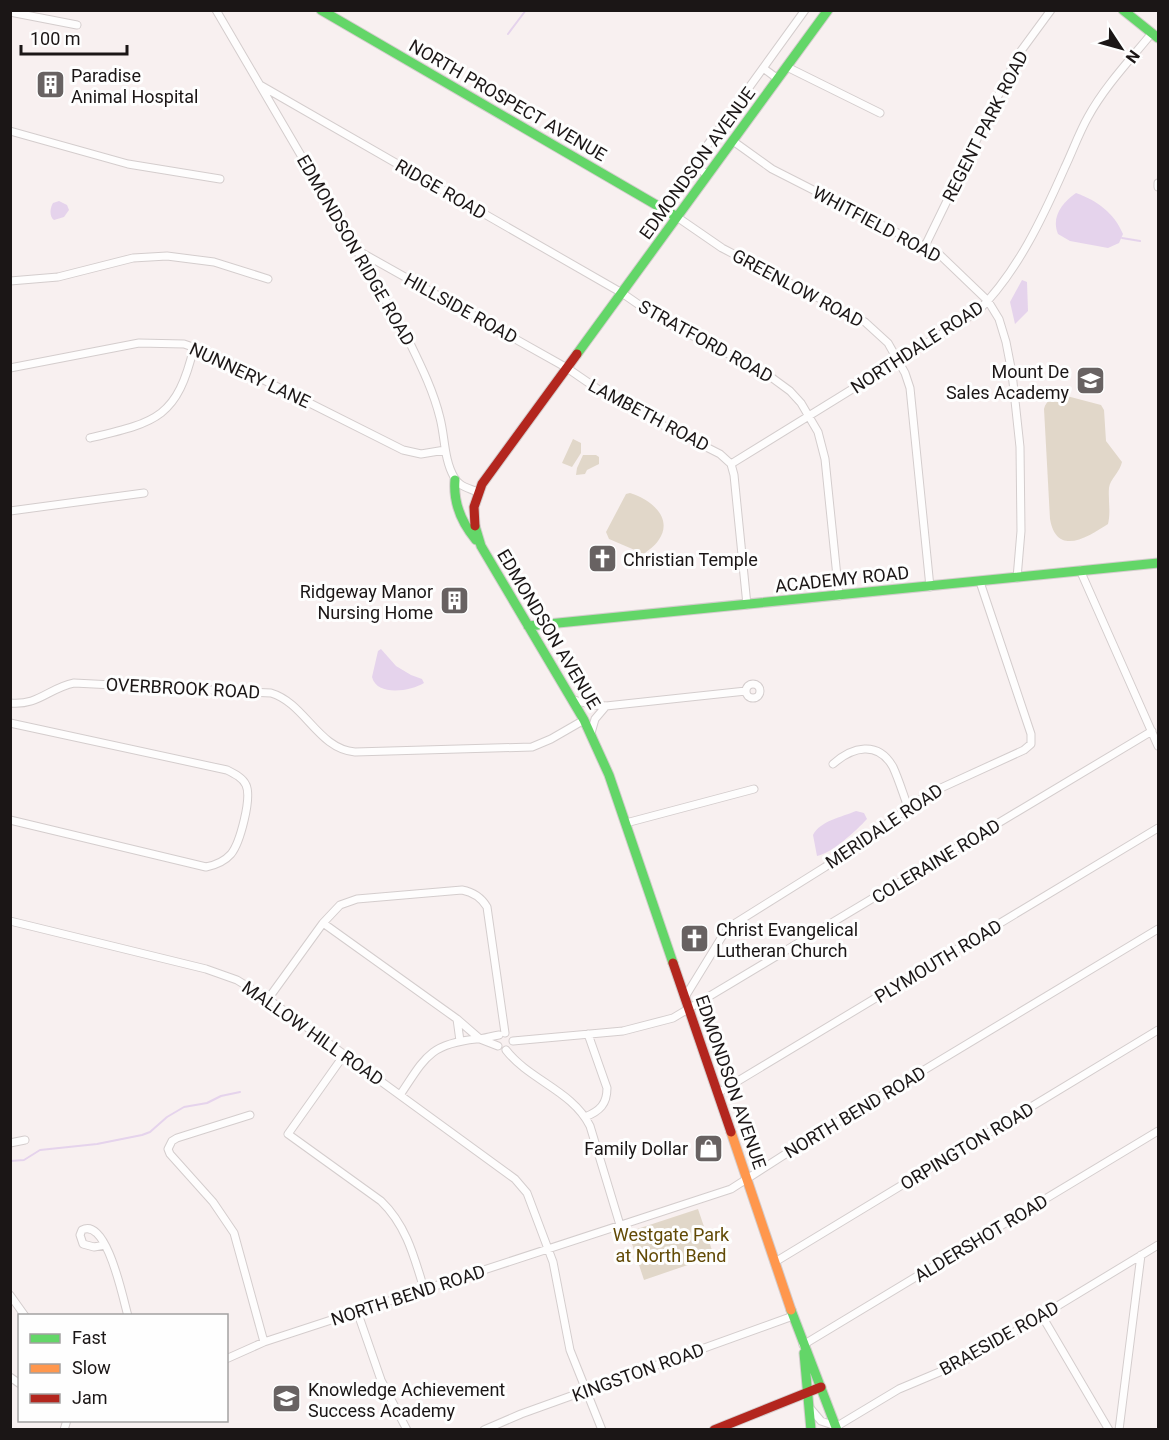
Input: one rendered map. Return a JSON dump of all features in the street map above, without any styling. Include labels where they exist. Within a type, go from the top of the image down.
[{"type":"main road","name":"NORTH PROSPECT AVENUE","points":[[321,10],[677,217]]},
{"type":"main road","name":"EDMONDSON AVENUE","points":[[828,10],[477,492],[472,515],[481,546],[585,720],[609,775],[803,1345],[835,1428]]},
{"type":"main road","points":[[1123,10],[1155,35]]},
{"type":"main road","points":[[455,480],[454,501],[469,532],[481,546]]},
{"type":"main road","name":"ACADEMY ROAD","points":[[528,626],[980,582],[1158,562]]},
{"type":"main road","name":"EDMONDSON AVENUE","points":[[803,1345],[811,1430]]},
{"type":"main road","points":[[714,1430],[821,1387]]},
{"type":"street","name":"EDMONDSON RIDGE ROAD","points":[[216,10],[406,335],[431,388],[440,418],[445,450],[455,480]]},
{"type":"street","points":[[708,175],[693,165],[805,10]]},
{"type":"street","name":"REGENT PARK ROAD","points":[[925,246],[1018,55],[1051,10]]},
{"type":"street","points":[[10,12],[77,25]]},
{"type":"street","name":"NORTHDALE ROAD","points":[[731,464],[977,312],[988,301],[1025,246],[1097,101],[1155,35]]},
{"type":"street","points":[[787,67],[880,113]]},
{"type":"street","points":[[763,68],[778,79]]},
{"type":"street","name":"RIDGE ROAD","points":[[260,85],[622,293]]},
{"type":"street","points":[[10,131],[128,164],[220,179]]},
{"type":"street","name":"WHITFIELD ROAD","points":[[733,141],[772,169],[925,246],[955,268],[988,301],[999,319],[1005,342],[1018,428],[1022,487],[1017,578]]},
{"type":"street","name":"GREENLOW ROAD","points":[[677,217],[722,248],[855,315],[877,331],[888,343],[905,373],[913,407],[930,587]]},
{"type":"street","name":"HILLSIDE ROAD","points":[[355,249],[567,368]]},
{"type":"street","points":[[10,281],[58,277],[133,258],[167,256],[214,262],[268,279]]},
{"type":"street","name":"STRATFORD ROAD","points":[[622,293],[661,320],[777,381],[790,391],[809,416],[822,445],[825,459],[839,596]]},
{"type":"street","name":"NUNNERY LANE","points":[[10,368],[139,343],[172,343],[194,347],[403,450],[421,454],[445,450]]},
{"type":"street","points":[[90,438],[144,424],[163,412],[183,383],[194,347]]},
{"type":"street","name":"LAMBETH ROAD","points":[[567,368],[615,401],[711,448],[731,464]]},
{"type":"street","points":[[731,464],[736,489],[747,605]]},
{"type":"street","points":[[455,480],[477,492]]},
{"type":"street","points":[[10,511],[144,493]]},
{"type":"street","points":[[1080,570],[1158,746]]},
{"type":"street","name":"MERIDALE ROAD","points":[[685,997],[723,935],[734,924],[825,867],[908,807],[940,787],[1024,750],[1031,744],[1030,734],[980,582]]},
{"type":"street","name":"OVERBROOK ROAD","points":[[10,703],[21,704],[37,700],[57,687],[74,682],[271,693],[288,700],[327,740],[339,749],[355,752],[532,747],[551,740],[585,720]]},
{"type":"street","points":[[573,700],[606,706],[746,691]]},
{"type":"street","points":[[591,733],[595,719],[606,706]]},
{"type":"street","points":[[10,723],[228,770],[245,782],[248,803],[234,850],[223,861],[206,867],[10,820]]},
{"type":"street","name":"COLERAINE ROAD","points":[[513,1041],[623,1031],[673,1018],[1152,731]]},
{"type":"street","points":[[833,764],[852,750],[860,748],[876,752],[893,768],[908,807]]},
{"type":"street","points":[[626,823],[754,789]]},
{"type":"street","name":"PLYMOUTH ROAD","points":[[718,1093],[1158,828]]},
{"type":"street","points":[[268,999],[332,911],[347,901],[455,889],[469,891],[482,900],[487,907],[502,1034],[497,1040],[498,1046]]},
{"type":"street","name":"MALLOW HILL ROAD","points":[[10,921],[206,969],[237,980],[268,999],[522,1185],[532,1205],[558,1283],[570,1350],[602,1430]]},
{"type":"street","points":[[323,923],[457,1019],[480,1039],[506,1050],[514,1061],[575,1106],[585,1117],[620,1225]]},
{"type":"street","name":"NORTH BEND ROAD","points":[[228,1358],[264,1342],[731,1189],[1158,929]]},
{"type":"street","points":[[457,1019],[460,1041]]},
{"type":"street","name":"ORPINGTON ROAD","points":[[775,1262],[1158,1030]]},
{"type":"street","points":[[400,1095],[430,1053],[450,1043],[502,1034],[511,1036],[513,1041],[512,1046],[506,1050]]},
{"type":"street","points":[[585,1117],[598,1112],[606,1101],[607,1095],[607,1088],[588,1034]]},
{"type":"street","points":[[344,1055],[288,1134],[391,1210],[405,1231],[424,1289]]},
{"type":"street","points":[[250,1115],[177,1138],[168,1149],[213,1202],[234,1233],[264,1342]]},
{"type":"street","name":"ALDERSHOT ROAD","points":[[803,1345],[1158,1131]]},
{"type":"street","points":[[10,1143],[25,1140]]},
{"type":"street","points":[[105,1245],[114,1265],[127,1314]]},
{"type":"street","name":"BRAESIDE ROAD","points":[[835,1428],[899,1389],[961,1363],[1158,1245]]},
{"type":"street","points":[[1119,1430],[1141,1255]]},
{"type":"street","points":[[10,1295],[24,1314]]},
{"type":"street","points":[[357,1311],[381,1380],[407,1430]]},
{"type":"street","name":"KINGSTON ROAD","points":[[484,1430],[521,1414],[793,1316]]},
{"type":"street","points":[[1042,1316],[1109,1430]]},
{"type":"street","points":[[810,1408],[821,1421],[835,1428]]},
{"type":"green space","points":[[1063,395],[1101,405],[1104,410],[1106,441],[1122,462],[1109,488],[1108,524],[1074,541],[1059,538],[1050,519],[1044,409],[1051,399]]},
{"type":"green space","points":[[573,439],[581,443],[581,453],[572,467],[562,463]]},
{"type":"green space","points":[[583,455],[596,455],[599,457],[599,464],[587,470],[585,474],[576,475],[577,468]]},
{"type":"green space","points":[[630,493],[652,505],[662,517],[664,525],[658,541],[644,554],[609,539],[606,532],[626,494]]},
{"type":"green space","name":"Westgate Park at North Bend","points":[[698,1209],[714,1256],[644,1280],[628,1232]]},
{"type":"shaded area","points":[[1076,193],[1098,204],[1110,214],[1123,234],[1119,243],[1108,248],[1070,241],[1058,234],[1056,222],[1059,211]]},
{"type":"shaded area","points":[[59,201],[67,205],[69,210],[64,217],[54,220],[51,207],[53,203]]},
{"type":"shaded area","points":[[1022,280],[1027,282],[1028,311],[1015,324],[1010,302]]},
{"type":"shaded area","points":[[381,649],[396,666],[422,679],[424,683],[403,690],[380,688],[372,677],[378,651]]},
{"type":"shaded area","points":[[856,811],[864,813],[867,819],[837,846],[817,856],[813,835],[816,830],[826,823]]},
{"type":"waterway","points":[[508,34],[526,10]]},
{"type":"waterway","points":[[1122,238],[1140,241]]},
{"type":"waterway","points":[[10,1161],[24,1160],[40,1150],[97,1144],[142,1135],[150,1132],[167,1117],[184,1107],[207,1103],[221,1096],[240,1092]]},
{"type":"traffic: fast","points":[[321,10],[677,217]]},
{"type":"traffic: fast","points":[[577,354],[828,10]]},
{"type":"traffic: fast","points":[[1123,10],[1158,38]]},
{"type":"traffic: fast","points":[[455,480],[455,497],[459,512],[476,540]]},
{"type":"traffic: fast","points":[[475,526],[481,546],[584,720],[609,775],[673,963]]},
{"type":"traffic: fast","points":[[528,626],[1158,563]]},
{"type":"traffic: fast","points":[[791,1310],[837,1430]]},
{"type":"traffic: fast","points":[[804,1353],[811,1430]]},
{"type":"traffic: slow","points":[[731,1132],[791,1310]]},
{"type":"traffic: jam","points":[[475,526],[474,507],[482,484],[577,354]]},
{"type":"traffic: jam","points":[[673,963],[731,1132]]},
{"type":"traffic: jam","points":[[714,1430],[821,1387]]},
{"type":"place","name":"Paradise Animal Hospital","points":[[50,85]]},
{"type":"place","name":"Mount De Sales Academy","points":[[1090,381]]},
{"type":"place","name":"Christian Temple","points":[[602,559]]},
{"type":"place","name":"Ridgeway Manor Nursing Home","points":[[454,601]]},
{"type":"place","name":"Christ Evangelical Lutheran Church","points":[[695,939]]},
{"type":"place","name":"Family Dollar","points":[[709,1148]]},
{"type":"place","name":"Knowledge Achievement Success Academy","points":[[287,1399]]}]
